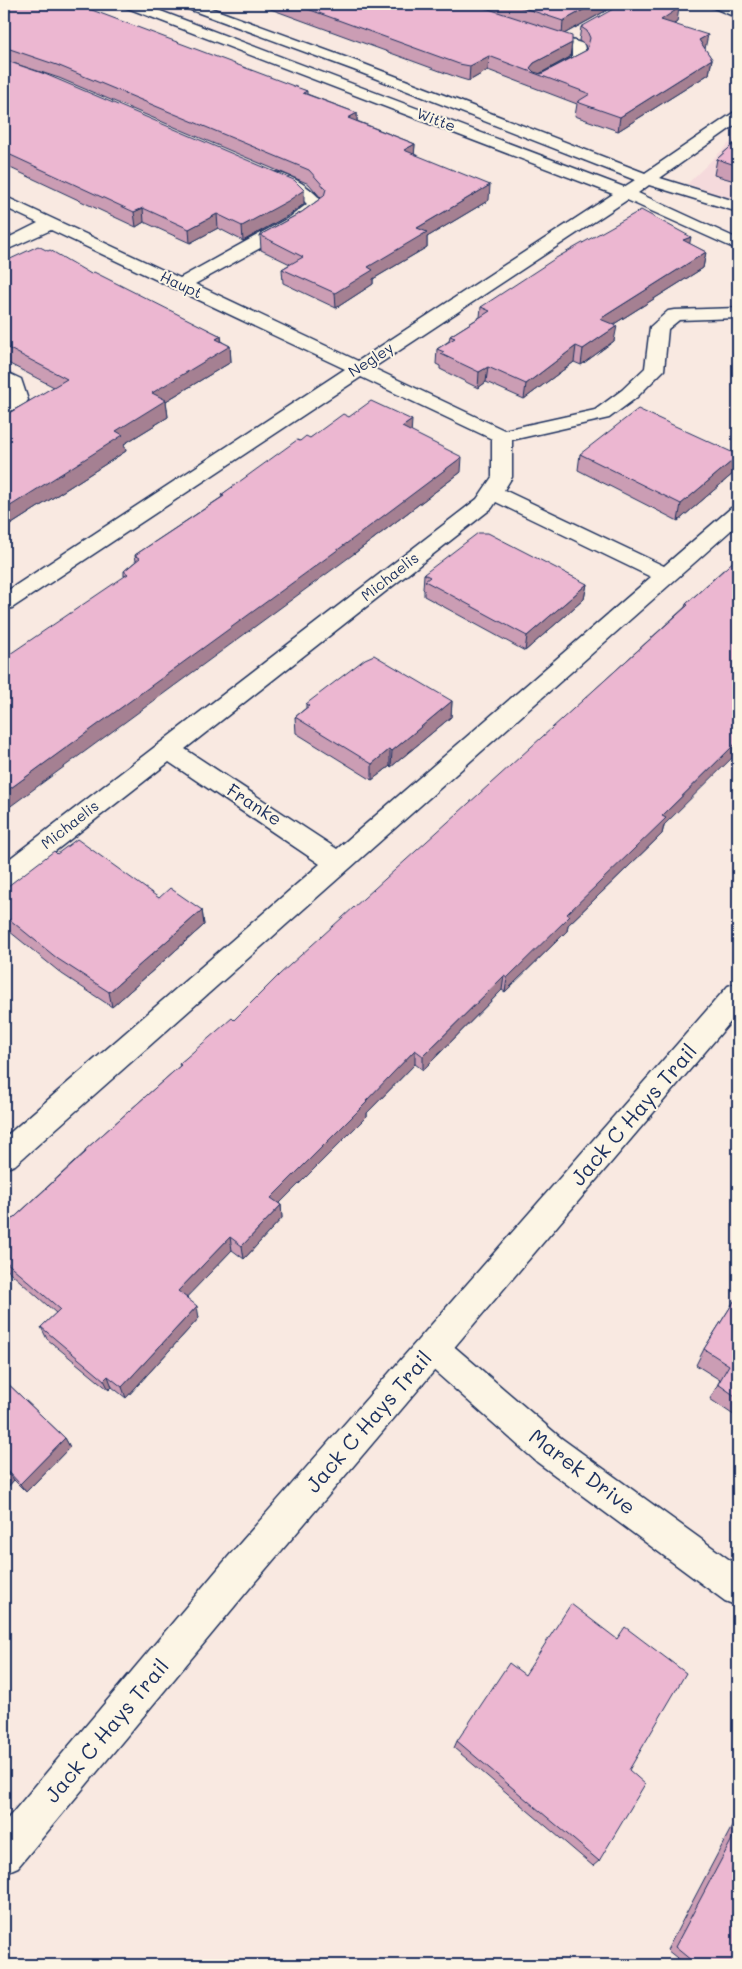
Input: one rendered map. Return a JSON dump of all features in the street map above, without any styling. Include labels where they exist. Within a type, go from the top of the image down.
[{"type":"street","name":"Witte","points":[[130,4],[625,193],[738,245]]},
{"type":"street","name":"Witte","points":[[188,4],[359,67],[647,179],[738,207]]},
{"type":"street","points":[[717,4],[738,14]]},
{"type":"street","points":[[175,21],[203,9]]},
{"type":"street","points":[[526,29],[579,47],[580,60],[539,82]]},
{"type":"street","points":[[563,42],[580,33]]},
{"type":"street","name":"Negley","points":[[4,603],[647,179],[738,116]]},
{"type":"street","points":[[180,284],[296,220],[317,205],[302,189],[258,170]]},
{"type":"street","name":"Haupt","points":[[4,201],[502,436]]},
{"type":"street","points":[[4,246],[50,224]]},
{"type":"street","points":[[502,436],[602,414],[629,394],[654,370],[659,327],[674,315],[738,313]]},
{"type":"street","points":[[4,377],[14,383],[18,400],[4,408]]},
{"type":"street","name":"Michaelis","points":[[4,877],[485,503],[502,477],[502,436]]},
{"type":"street","points":[[492,492],[666,576]]},
{"type":"street","points":[[4,1156],[738,513]]},
{"type":"street","name":"Franke","points":[[168,749],[339,863]]},
{"type":"street","name":"Jack C Hays Trail","points":[[4,1853],[118,1719],[240,1570],[738,994]]},
{"type":"street","name":"Marek Drive","points":[[432,1348],[549,1450],[738,1588]]},
{"type":"shaded area","points":[[738,135],[738,201],[687,184]]},
{"type":"building","points":[[4,4],[76,4],[307,91],[303,93],[357,113],[348,118],[415,144],[404,150],[490,185],[417,228],[427,232],[368,267],[373,270],[335,293],[282,269],[303,257],[260,235],[302,212],[324,196],[326,189],[309,170],[57,65],[4,47]]},
{"type":"building","points":[[294,4],[473,4],[572,36],[572,43],[534,63],[530,68],[534,72],[541,74],[587,50],[590,38],[587,31],[581,27],[622,4],[674,4],[671,6],[679,8],[661,20],[708,35],[699,40],[712,59],[620,117],[577,102],[590,94],[489,56],[470,66],[459,64]]},
{"type":"building","points":[[512,4],[594,4],[563,21]]},
{"type":"building","points":[[4,60],[45,74],[294,180],[304,190],[242,226],[217,214],[189,229],[143,208],[134,212],[4,152]]},
{"type":"building","points":[[738,140],[738,166],[717,159]]},
{"type":"building","points":[[641,210],[691,237],[683,240],[706,252],[600,319],[617,326],[583,349],[576,346],[526,384],[488,367],[479,372],[441,354],[444,352],[437,349],[455,338],[450,336],[490,311],[481,307],[556,258]]},
{"type":"building","points":[[38,246],[48,251],[50,250],[91,274],[94,272],[221,336],[216,339],[230,346],[152,393],[166,400],[116,431],[123,435],[4,510],[4,429],[6,427],[4,426],[4,416],[67,379],[4,346],[4,262]]},
{"type":"building","points":[[371,401],[412,420],[402,427],[462,457],[4,793],[4,658],[128,574],[124,571],[140,558],[135,555],[224,496],[221,495],[297,440],[300,441],[306,436],[310,438],[343,414],[349,417]]},
{"type":"building","points":[[638,409],[738,456],[681,504],[580,454]]},
{"type":"building","points":[[478,533],[488,533],[587,584],[527,636],[425,581],[430,577],[424,574]]},
{"type":"building","points":[[738,557],[738,741],[662,816],[666,818],[567,914],[570,916],[507,978],[504,976],[423,1056],[415,1050],[367,1102],[271,1198],[281,1205],[242,1246],[230,1237],[178,1291],[197,1306],[122,1387],[108,1376],[104,1380],[41,1327],[60,1309],[4,1260],[4,1227],[86,1152],[85,1150],[181,1065],[179,1064],[232,1018],[234,1020],[280,974],[688,605],[686,604]]},
{"type":"building","points":[[374,655],[452,701],[392,751],[390,749],[372,764],[295,717],[309,706],[306,704],[365,659]]},
{"type":"building","points":[[77,839],[159,898],[170,888],[202,910],[109,992],[58,959],[4,915],[4,889],[54,851],[57,854]]},
{"type":"building","points":[[738,1295],[738,1398],[718,1384],[729,1365],[704,1349]]},
{"type":"building","points":[[4,1380],[65,1438],[20,1484],[8,1471],[4,1476]]},
{"type":"building","points":[[571,1604],[617,1639],[625,1627],[686,1673],[629,1770],[645,1784],[599,1861],[457,1741],[509,1663],[525,1675]]},
{"type":"building","points":[[738,1828],[738,1965],[697,1965],[675,1947]]}]
